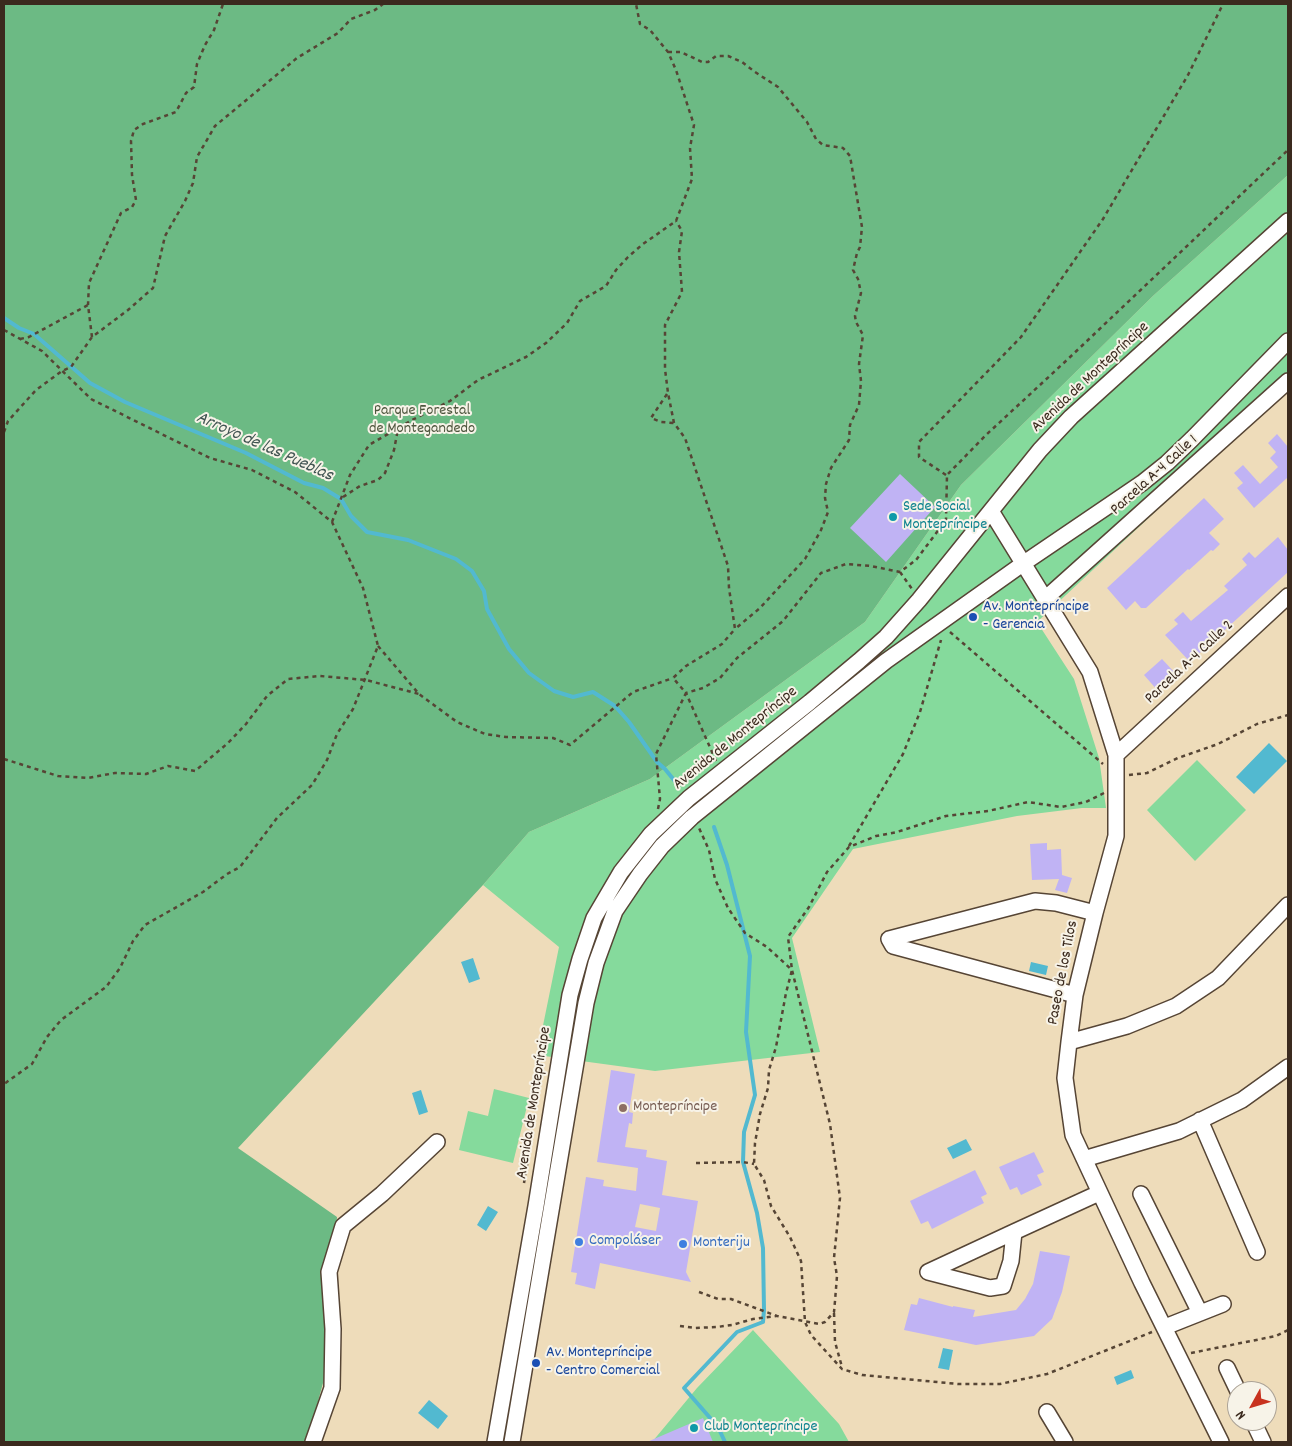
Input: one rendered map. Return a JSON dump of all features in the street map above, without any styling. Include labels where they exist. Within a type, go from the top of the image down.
[{"type":"street","name":"Avenida de Montepríncipe","points":[[495,1442],[570,995],[594,918],[621,872],[651,834],[689,798],[859,661],[900,623],[1040,450],[1072,417],[1288,220]]},
{"type":"street","name":"Avenida de Montepríncipe","points":[[512,1442],[559,1154],[586,1003],[596,963],[615,911],[640,874],[662,846],[692,816],[886,661],[942,625],[1024,563],[1142,483],[1167,463],[1288,341]]},
{"type":"street","name":"Parcela A-4 Calle 1","points":[[1046,598],[1288,381]]},
{"type":"street","name":"Paseo de los Tilos","points":[[991,511],[1090,672],[1116,755],[1116,836],[1094,913],[1075,995],[1069,1042],[1065,1078],[1073,1134],[1177,1356],[1221,1442]]},
{"type":"street","name":"Parcela A-4 Calle 2","points":[[1116,755],[1288,596]]},
{"type":"street","points":[[1075,995],[893,946],[889,939],[1035,901],[1056,903],[1094,913]]},
{"type":"street","points":[[1069,1042],[1127,1026],[1176,1006],[1218,978],[1288,905]]},
{"type":"street","points":[[1084,1159],[1179,1131],[1242,1100],[1288,1067]]},
{"type":"street","points":[[1200,1120],[1257,1252]]},
{"type":"street","points":[[313,1442],[332,1388],[333,1330],[329,1272],[343,1226],[382,1194],[436,1142]]},
{"type":"street","points":[[1014,1232],[1011,1261],[1003,1286],[990,1288],[928,1272],[1099,1192]]},
{"type":"street","points":[[1141,1194],[1200,1313]]},
{"type":"street","points":[[511,1343],[519,1338],[535,1308],[530,1271],[526,1264]]},
{"type":"street","points":[[1164,1327],[1224,1304]]},
{"type":"street","points":[[1227,1368],[1233,1381]]},
{"type":"street","points":[[1047,1412],[1065,1442]]},
{"type":"path","points":[[92,338],[88,305],[89,283],[121,213],[132,207],[136,200],[132,175],[131,141],[134,130],[143,124],[176,112],[186,93],[194,87],[197,64],[205,44],[214,30],[223,4]]},
{"type":"path","points":[[4,432],[8,421],[36,390],[62,371],[71,367],[92,338],[153,288],[165,236],[185,201],[193,183],[197,157],[215,126],[297,58],[338,33],[351,20],[376,10],[383,4]]},
{"type":"path","points":[[332,522],[350,475],[369,446],[450,401],[478,380],[526,357],[546,343],[567,323],[580,301],[606,286],[616,270],[628,257],[676,221],[692,179],[690,148],[694,126],[676,70],[668,52],[650,30],[640,24],[634,4]]},
{"type":"path","points":[[947,475],[919,457],[919,442],[1021,336],[1097,227],[1188,75],[1223,4]]},
{"type":"path","points":[[4,330],[42,351],[91,398],[210,458],[252,470],[295,492],[332,522],[363,588],[378,646],[419,694],[457,722],[485,734],[506,737],[553,738],[570,745],[633,692],[674,678],[686,666],[722,644],[735,629],[760,608],[805,559],[821,530],[828,512],[825,498],[826,484],[831,468],[850,440],[850,425],[859,405],[861,381],[859,364],[863,335],[855,316],[861,293],[858,279],[853,270],[860,247],[862,227],[850,156],[843,148],[823,145],[816,139],[807,122],[778,87],[742,62],[728,56],[716,56],[708,62],[702,62],[681,52],[668,52]]},
{"type":"path","points":[[900,572],[916,560],[946,520],[947,475],[986,435],[1288,150]]},
{"type":"path","points":[[676,221],[682,231],[679,252],[682,292],[665,325],[665,370],[668,393],[674,423],[685,438],[709,504],[728,566],[735,629]]},
{"type":"path","points":[[19,339],[29,337],[88,305]]},
{"type":"path","points":[[668,393],[651,418],[661,422],[674,423]]},
{"type":"path","points":[[341,498],[349,492],[378,480],[385,473],[394,450],[398,429]]},
{"type":"path","points":[[657,812],[660,799],[656,754],[686,693],[703,688],[720,678],[737,658],[783,621],[821,574],[846,564],[871,566],[900,572],[919,600]]},
{"type":"path","points":[[842,1369],[835,1342],[834,1312],[838,1276],[834,1258],[840,1198],[836,1159],[830,1124],[792,970],[788,937],[809,907],[827,872],[848,847],[903,754],[920,712],[942,625],[1117,783]]},
{"type":"path","points":[[4,1084],[32,1064],[47,1037],[61,1020],[106,987],[120,968],[133,941],[145,925],[194,897],[240,867],[277,818],[312,785],[326,760],[337,734],[353,709],[378,646]]},
{"type":"path","points":[[4,759],[58,776],[88,778],[115,774],[146,774],[168,766],[195,772],[246,724],[267,696],[288,679],[320,676],[366,680],[419,694]]},
{"type":"path","points":[[674,678],[686,693],[719,767]]},
{"type":"path","points":[[848,847],[876,836],[897,832],[946,816],[988,811],[1028,802],[1061,807],[1086,802],[1117,783],[1218,744],[1257,724],[1288,715]]},
{"type":"path","points":[[698,824],[709,850],[715,879],[728,908],[745,933],[767,947],[792,970]]},
{"type":"path","points":[[792,970],[770,1070],[768,1088],[760,1114],[755,1143],[754,1164],[764,1180],[771,1206],[790,1237],[801,1261],[804,1322],[811,1335],[842,1369],[862,1374],[958,1384],[1000,1384],[1047,1374],[1164,1327]]},
{"type":"path","points":[[696,1163],[743,1162],[754,1164]]},
{"type":"path","points":[[699,1292],[718,1299],[731,1299],[777,1316],[804,1322],[819,1324],[825,1322],[834,1312]]},
{"type":"path","points":[[680,1326],[695,1328],[717,1327],[777,1316]]},
{"type":"path","points":[[1177,1356],[1276,1336],[1288,1330]]},
{"type":"green space","name":"Parque Forestal de Montegandedo","points":[[4,4],[1288,4],[1288,175],[1154,295],[961,485],[865,622],[650,779],[529,832],[483,885],[238,1148],[337,1217],[326,1372],[307,1442],[4,1442]]},
{"type":"green space","points":[[1288,175],[1288,388],[1037,622],[1074,679],[1099,758],[1106,808],[1082,808],[1017,816],[853,849],[792,938],[820,1052],[655,1071],[537,1055],[559,947],[483,885],[529,832],[650,779],[865,622],[961,485],[1154,295]]},
{"type":"green space","points":[[1197,760],[1246,810],[1195,861],[1147,810]]},
{"type":"green space","points":[[494,1089],[529,1098],[513,1163],[459,1150],[468,1111],[488,1116]]},
{"type":"green space","points":[[753,1330],[839,1424],[849,1442],[652,1442],[697,1388]]},
{"type":"water","points":[[1269,743],[1287,761],[1254,794],[1236,777]]},
{"type":"water","points":[[473,958],[480,979],[469,983],[461,962]]},
{"type":"water","points":[[1031,962],[1048,966],[1046,975],[1029,971]]},
{"type":"water","points":[[421,1090],[428,1112],[419,1115],[412,1093]]},
{"type":"water","points":[[966,1139],[972,1150],[953,1159],[947,1148]]},
{"type":"water","points":[[488,1206],[498,1212],[486,1231],[477,1225]]},
{"type":"water","points":[[943,1348],[953,1350],[949,1370],[938,1368]]},
{"type":"water","points":[[1131,1370],[1134,1378],[1117,1385],[1114,1377]]},
{"type":"water","points":[[429,1400],[448,1416],[438,1429],[418,1413]]},
{"type":"building","points":[[1277,434],[1288,447],[1288,479],[1254,508],[1237,488],[1243,483],[1234,473],[1243,465],[1260,484],[1278,467],[1270,458],[1276,452],[1268,443]]},
{"type":"building","name":"Sede Social Montepríncipe","points":[[900,474],[935,507],[886,562],[850,528]]},
{"type":"building","points":[[1204,498],[1224,519],[1209,533],[1220,544],[1188,569],[1146,608],[1141,608],[1135,601],[1126,610],[1107,588]]},
{"type":"building","points":[[1278,537],[1288,550],[1288,572],[1190,662],[1165,635],[1178,624],[1174,620],[1183,612],[1191,621],[1228,590],[1224,586],[1247,565],[1242,559],[1249,552],[1255,558]]},
{"type":"building","points":[[1162,659],[1176,674],[1158,691],[1144,675]]},
{"type":"building","points":[[1047,843],[1047,850],[1061,849],[1062,875],[1072,878],[1067,893],[1055,890],[1059,879],[1032,880],[1030,844]]},
{"type":"building","points":[[611,1070],[635,1074],[629,1112],[633,1113],[632,1124],[629,1123],[625,1147],[647,1150],[646,1157],[667,1161],[662,1195],[698,1201],[686,1272],[691,1282],[600,1263],[595,1289],[575,1284],[577,1273],[571,1272],[586,1177],[604,1180],[603,1186],[636,1191],[638,1168],[597,1162]],"holes":[[[640,1204],[660,1208],[656,1231],[635,1227]]]},
{"type":"building","points":[[1034,1152],[1044,1172],[1037,1175],[1042,1185],[1021,1195],[1017,1187],[1010,1190],[999,1167]]},
{"type":"building","points":[[975,1170],[987,1194],[981,1197],[984,1203],[932,1229],[928,1221],[921,1224],[910,1201]]},
{"type":"building","points":[[1040,1251],[1070,1256],[1062,1292],[1052,1319],[1034,1336],[976,1345],[904,1330],[911,1304],[917,1305],[919,1298],[953,1307],[975,1310],[973,1317],[1016,1310],[1025,1299],[1033,1284]]},
{"type":"building","name":"Club Montepríncipe","points":[[703,1418],[713,1442],[647,1442]]},
{"type":"waterway","name":"Arroyo de las Pueblas","points":[[4,318],[19,328],[34,334],[90,383],[125,402],[246,453],[304,483],[323,488],[341,499],[351,516],[367,532],[408,540],[456,559],[472,571],[484,591],[487,609],[509,649],[529,673],[554,691],[573,697],[593,692],[615,706],[629,722],[657,762],[678,785]]},
{"type":"waterway","name":"Arroyo de las Pueblas","points":[[714,827],[727,865],[750,956],[746,1032],[755,1095],[744,1132],[743,1162],[757,1213],[763,1248],[763,1322],[737,1332],[684,1388],[718,1427],[725,1442]]},
{"type":"place","name":"Sede Social Montepríncipe","points":[[893,517]]},
{"type":"place","name":"Av. Montepríncipe - Gerencia","points":[[973,617]]},
{"type":"place","name":"Montepríncipe","points":[[623,1108]]},
{"type":"place","name":"Compoláser","points":[[579,1242]]},
{"type":"place","name":"Monteriju","points":[[683,1244]]},
{"type":"place","name":"Av. Montepríncipe - Centro Comercial","points":[[536,1363]]},
{"type":"place","name":"Club Montepríncipe","points":[[694,1428]]}]
